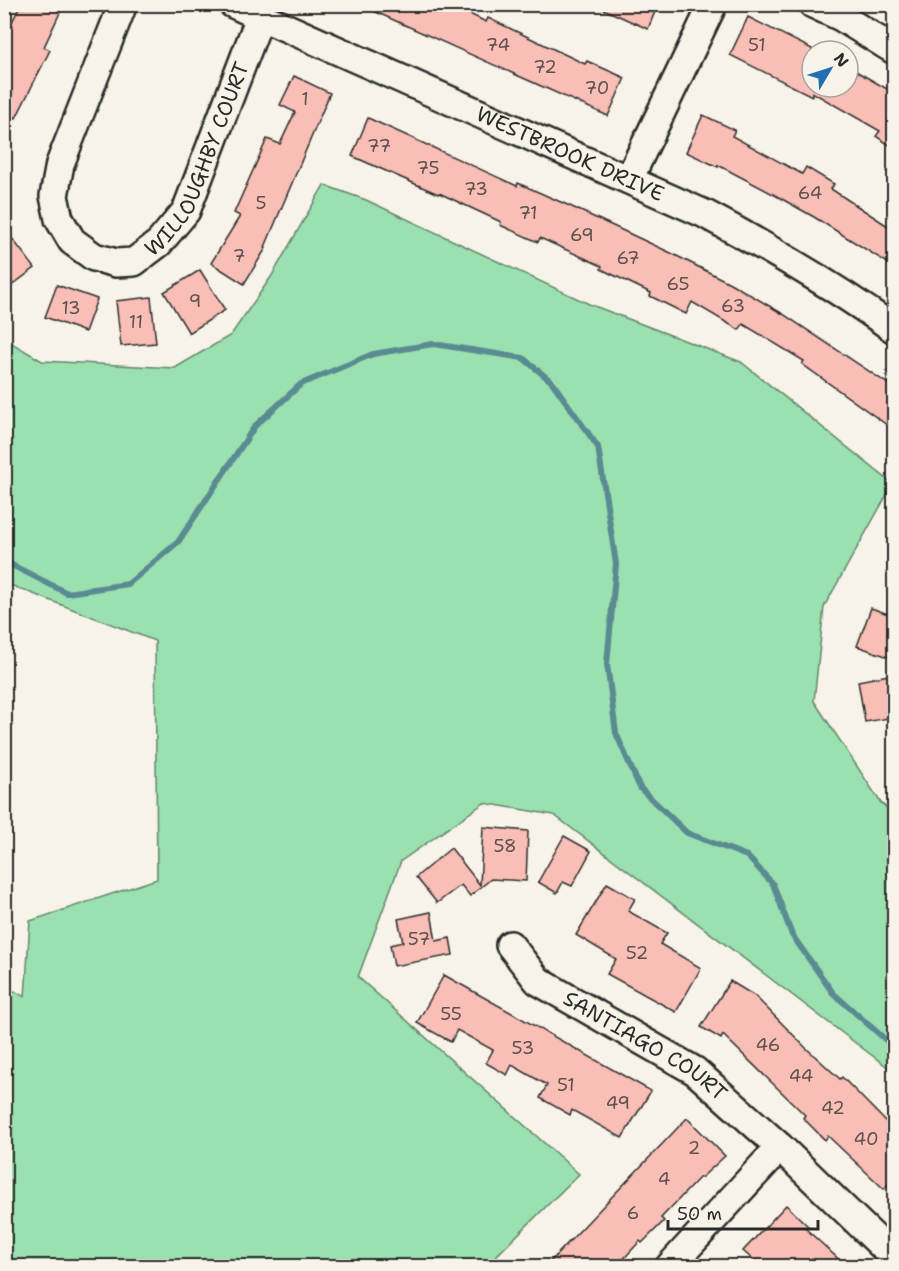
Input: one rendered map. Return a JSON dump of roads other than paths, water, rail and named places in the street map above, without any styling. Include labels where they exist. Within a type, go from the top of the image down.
[{"type":"street","name":"WILLOUGHBY COURT","points":[[123,4],[60,164],[54,196],[59,219],[72,241],[94,256],[116,263],[134,262],[159,243],[186,211],[260,17]]},
{"type":"street","name":"WESTBROOK DRIVE","points":[[232,4],[705,214],[844,293],[894,329]]},
{"type":"street","points":[[629,179],[712,4]]},
{"type":"street","points":[[813,4],[841,17],[894,50]]},
{"type":"street","name":"SANTIAGO COURT","points":[[510,945],[538,981],[695,1071],[780,1147],[894,1257]]},
{"type":"street","points":[[670,1266],[780,1147]]},
{"type":"waterway","points":[[4,561],[67,593],[128,584],[178,542],[255,426],[301,384],[373,354],[433,344],[523,358],[552,382],[598,447],[616,564],[607,664],[616,733],[640,788],[687,833],[747,856],[773,884],[792,935],[833,993],[894,1045]]}]
